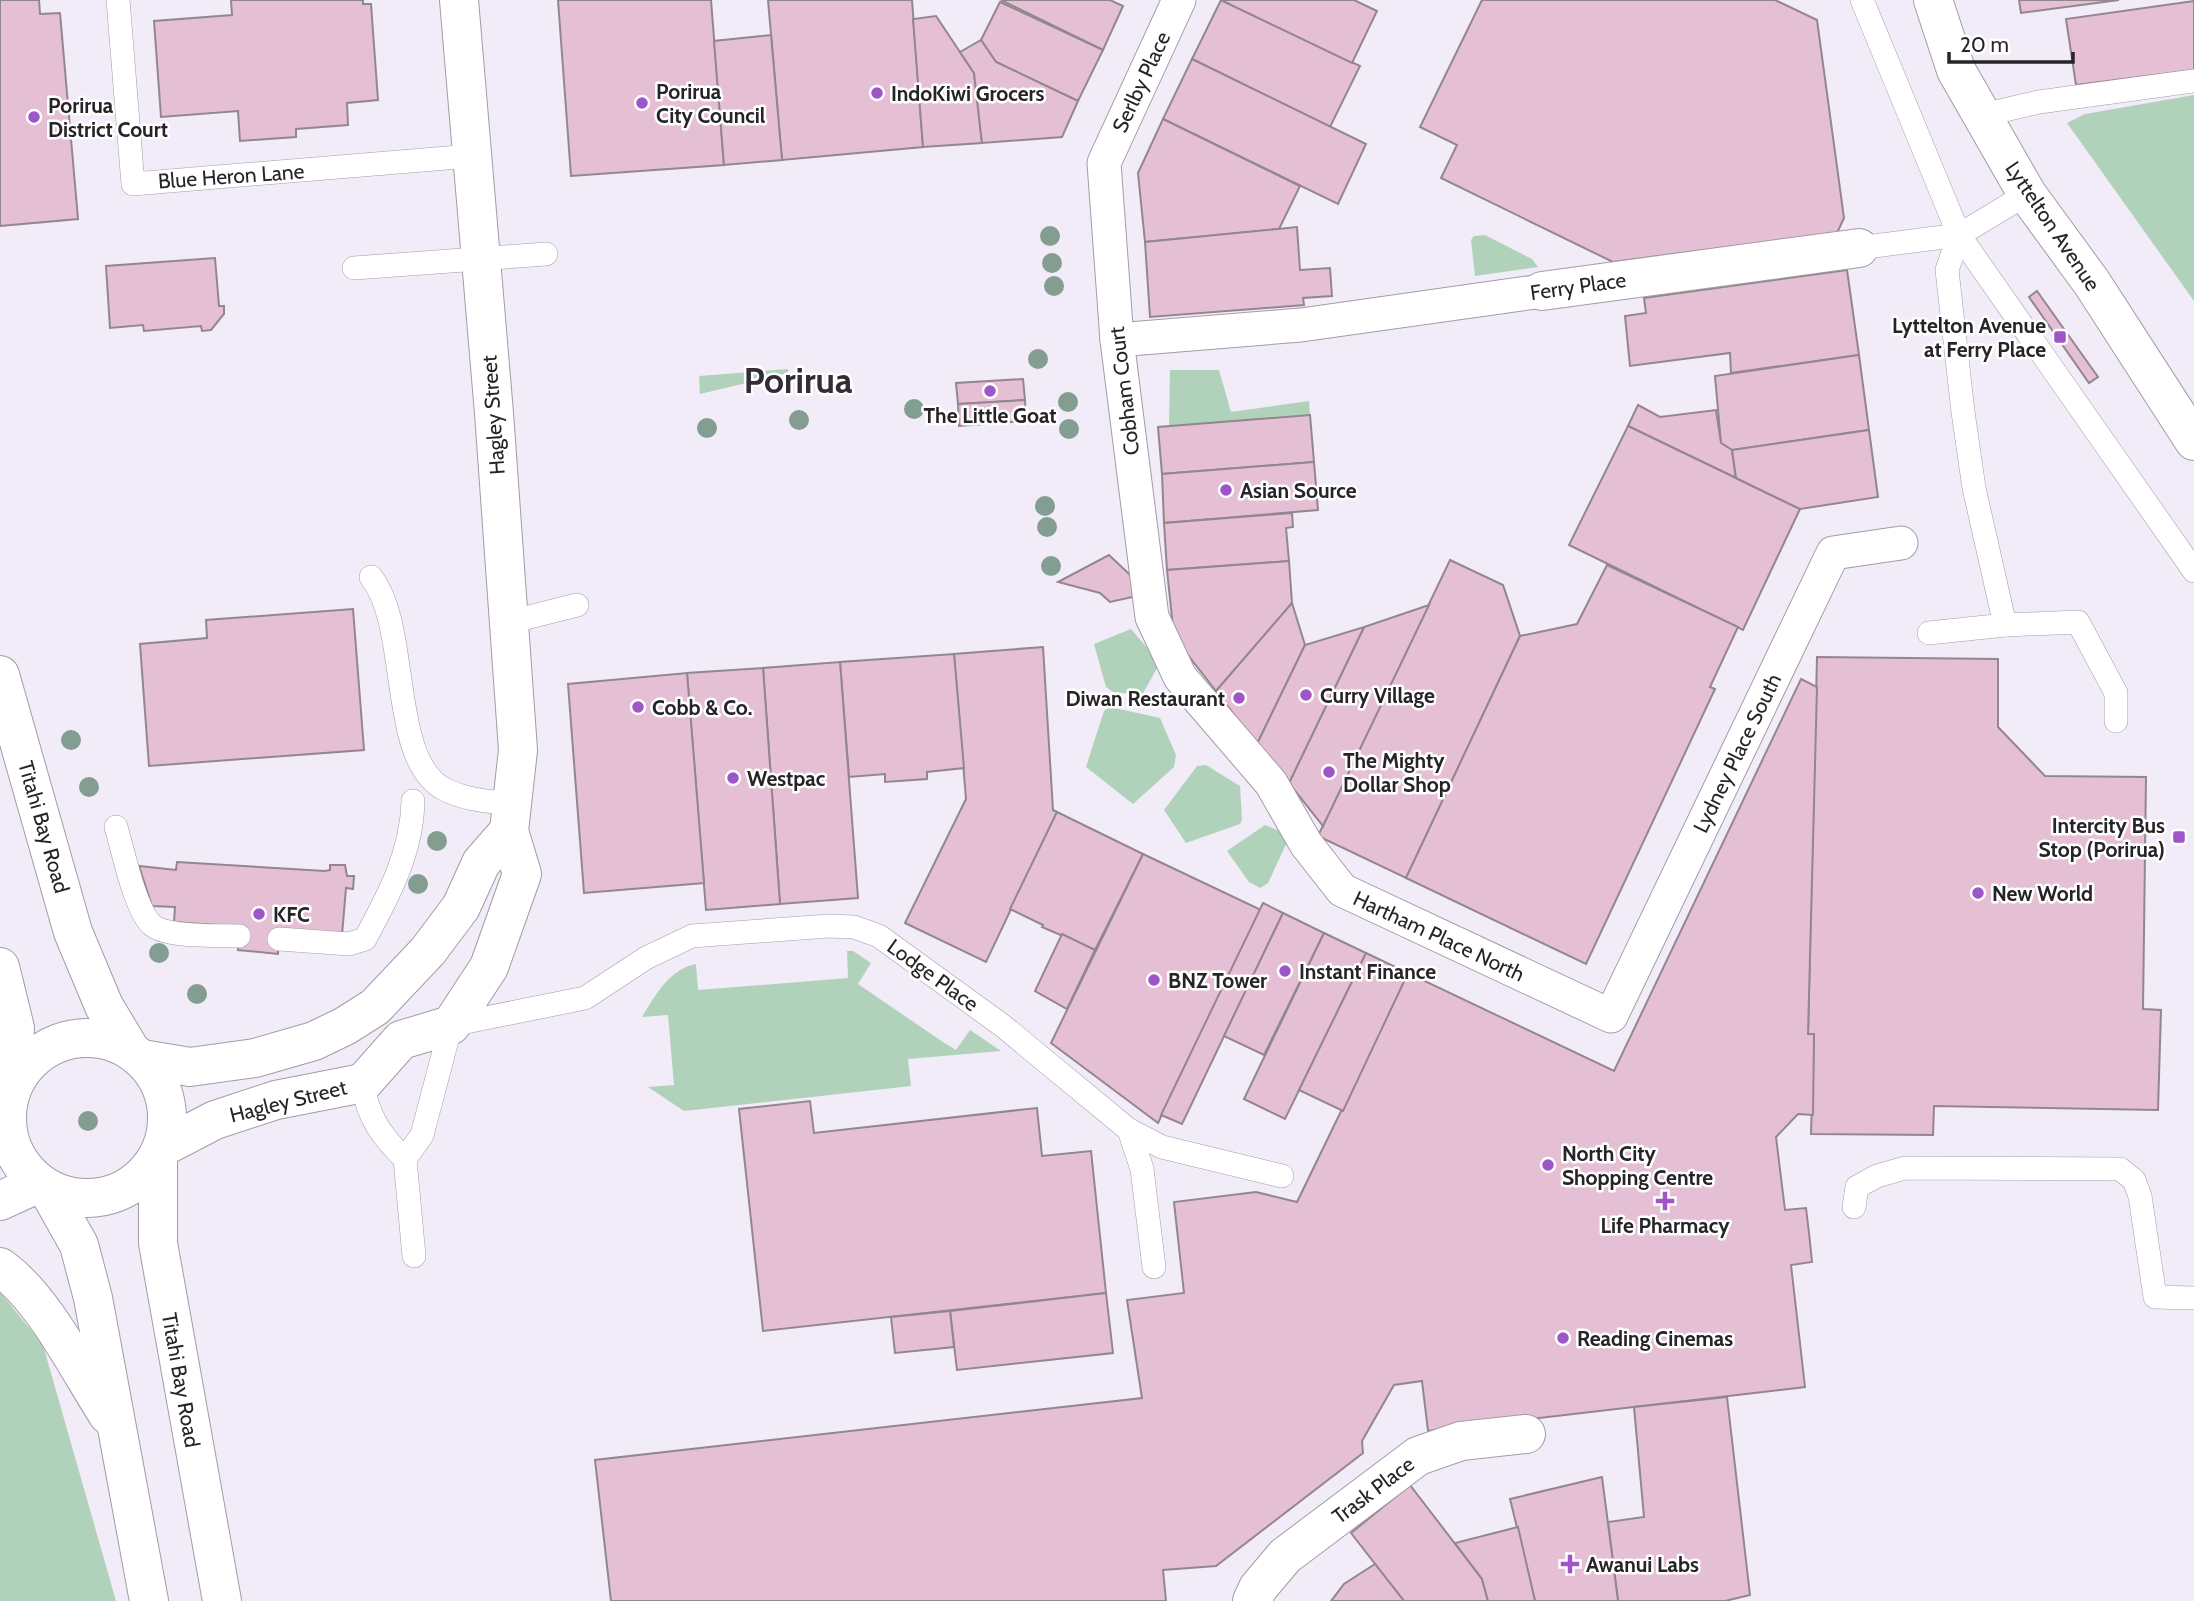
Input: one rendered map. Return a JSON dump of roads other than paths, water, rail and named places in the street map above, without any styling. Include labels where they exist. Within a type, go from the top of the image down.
[{"type":"main road","name":"Hagley Street","points":[[451,1025],[489,967],[522,874],[510,817],[518,750],[458,0]]},
{"type":"main road","name":"Lyttelton Avenue","points":[[1933,0],[1956,70],[2027,194],[2092,283],[2194,441]]},
{"type":"main road","name":"Ferry Place","points":[[1542,292],[1859,248]]},
{"type":"main road","name":"Titahi Bay Road","points":[[0,675],[73,932],[104,1006],[136,1055]]},
{"type":"main road","points":[[7,1100],[18,1077],[39,1054],[69,1040],[101,1039],[136,1055],[190,1067],[255,1058],[314,1041],[375,1007],[428,951],[461,907],[481,863],[510,817]]},
{"type":"main road","points":[[0,967],[15,1028],[6,1120],[15,1155],[43,1185],[79,1245],[93,1297],[149,1601]]},
{"type":"main road","points":[[375,1007],[401,1040],[451,1025]]},
{"type":"main road","name":"Hagley Street","points":[[160,1152],[215,1120],[276,1100],[363,1083],[401,1040]]},
{"type":"main road","points":[[0,1201],[43,1185],[74,1198],[102,1197],[129,1187],[150,1168],[160,1152],[167,1131],[166,1100],[152,1071],[136,1055]]},
{"type":"main road","name":"Titahi Bay Road","points":[[160,1152],[158,1242],[222,1601]]},
{"type":"main road","points":[[0,1267],[22,1283],[45,1314],[117,1429]]},
{"type":"main road","name":"Trask Place","points":[[1252,1601],[1258,1588],[1285,1556],[1418,1456],[1461,1441],[1525,1434]]},
{"type":"street","name":"Serlby Place","points":[[1104,163],[1179,0]]},
{"type":"street","name":"Cobham Court","points":[[1104,163],[1118,340],[1152,617]]},
{"type":"street","name":"Ferry Place","points":[[1118,340],[1301,325],[1542,292]]},
{"type":"street","name":"Lydney Place South","points":[[1611,1016],[1833,553],[1902,543]]},
{"type":"street","name":"Hartham Place North","points":[[1152,617],[1180,677],[1271,783],[1306,844],[1342,890],[1611,1016]]},
{"type":"lane","name":"Blue Heron Lane","points":[[117,0],[133,184],[471,156]]},
{"type":"lane","points":[[1863,0],[1959,235],[2194,571]]},
{"type":"lane","points":[[1983,115],[2039,102],[2194,81]]},
{"type":"lane","name":"Ferry Place","points":[[1859,248],[1959,235],[2027,194]]},
{"type":"lane","points":[[1959,235],[1947,270],[1963,412],[1973,488],[2004,625]]},
{"type":"lane","points":[[354,268],[546,254]]},
{"type":"lane","points":[[371,577],[388,607],[413,749],[431,779],[443,789],[510,817]]},
{"type":"lane","points":[[509,622],[578,605]]},
{"type":"lane","points":[[1929,632],[2078,622],[2116,693],[2116,721]]},
{"type":"lane","points":[[279,939],[349,944],[365,939],[392,890],[413,829],[413,801]]},
{"type":"lane","points":[[116,827],[142,906],[152,925],[168,932],[239,936]]},
{"type":"lane","name":"Lodge Place","points":[[451,1025],[585,998],[646,958],[692,936],[830,926],[854,928],[879,936],[902,951],[1003,1026],[1129,1130]]},
{"type":"lane","points":[[414,1256],[405,1159],[422,1135],[451,1025]]},
{"type":"lane","points":[[363,1083],[366,1103],[382,1137],[405,1159]]},
{"type":"lane","points":[[1129,1130],[1163,1147],[1282,1176]]},
{"type":"lane","points":[[1129,1130],[1142,1169],[1154,1267]]},
{"type":"lane","points":[[1854,1207],[1857,1187],[1877,1176],[1905,1168],[2120,1169],[2134,1180],[2140,1196],[2155,1297],[2194,1298]]},
{"type":"place","name":"IndoKiwi Grocers","points":[[877,93]]},
{"type":"place","name":"Porirua City Council","points":[[642,103]]},
{"type":"place","name":"Porirua District Court","points":[[34,117]]},
{"type":"place","name":"Lyttelton Avenue at Ferry Place","points":[[2060,337]]},
{"type":"place","name":"The Little Goat","points":[[990,391]]},
{"type":"place","name":"Asian Source","points":[[1226,490]]},
{"type":"place","name":"Curry Village","points":[[1306,695]]},
{"type":"place","name":"Diwan Restaurant","points":[[1239,698]]},
{"type":"place","name":"Cobb & Co.","points":[[638,707]]},
{"type":"place","name":"The Mighty Dollar Shop","points":[[1329,772]]},
{"type":"place","name":"Westpac","points":[[733,778]]},
{"type":"place","name":"Intercity Bus Stop (Porirua)","points":[[2179,837]]},
{"type":"place","name":"New World","points":[[1978,893]]},
{"type":"place","name":"KFC","points":[[259,914]]},
{"type":"place","name":"Instant Finance","points":[[1285,971]]},
{"type":"place","name":"BNZ Tower","points":[[1154,980]]},
{"type":"place","name":"North City Shopping Centre","points":[[1548,1165]]},
{"type":"place","name":"Life Pharmacy","points":[[1665,1201]]},
{"type":"place","name":"Reading Cinemas","points":[[1563,1338]]},
{"type":"place","name":"Awanui Labs","points":[[1570,1564]]},
{"type":"district","name":"Porirua","points":[[798,380]]}]
